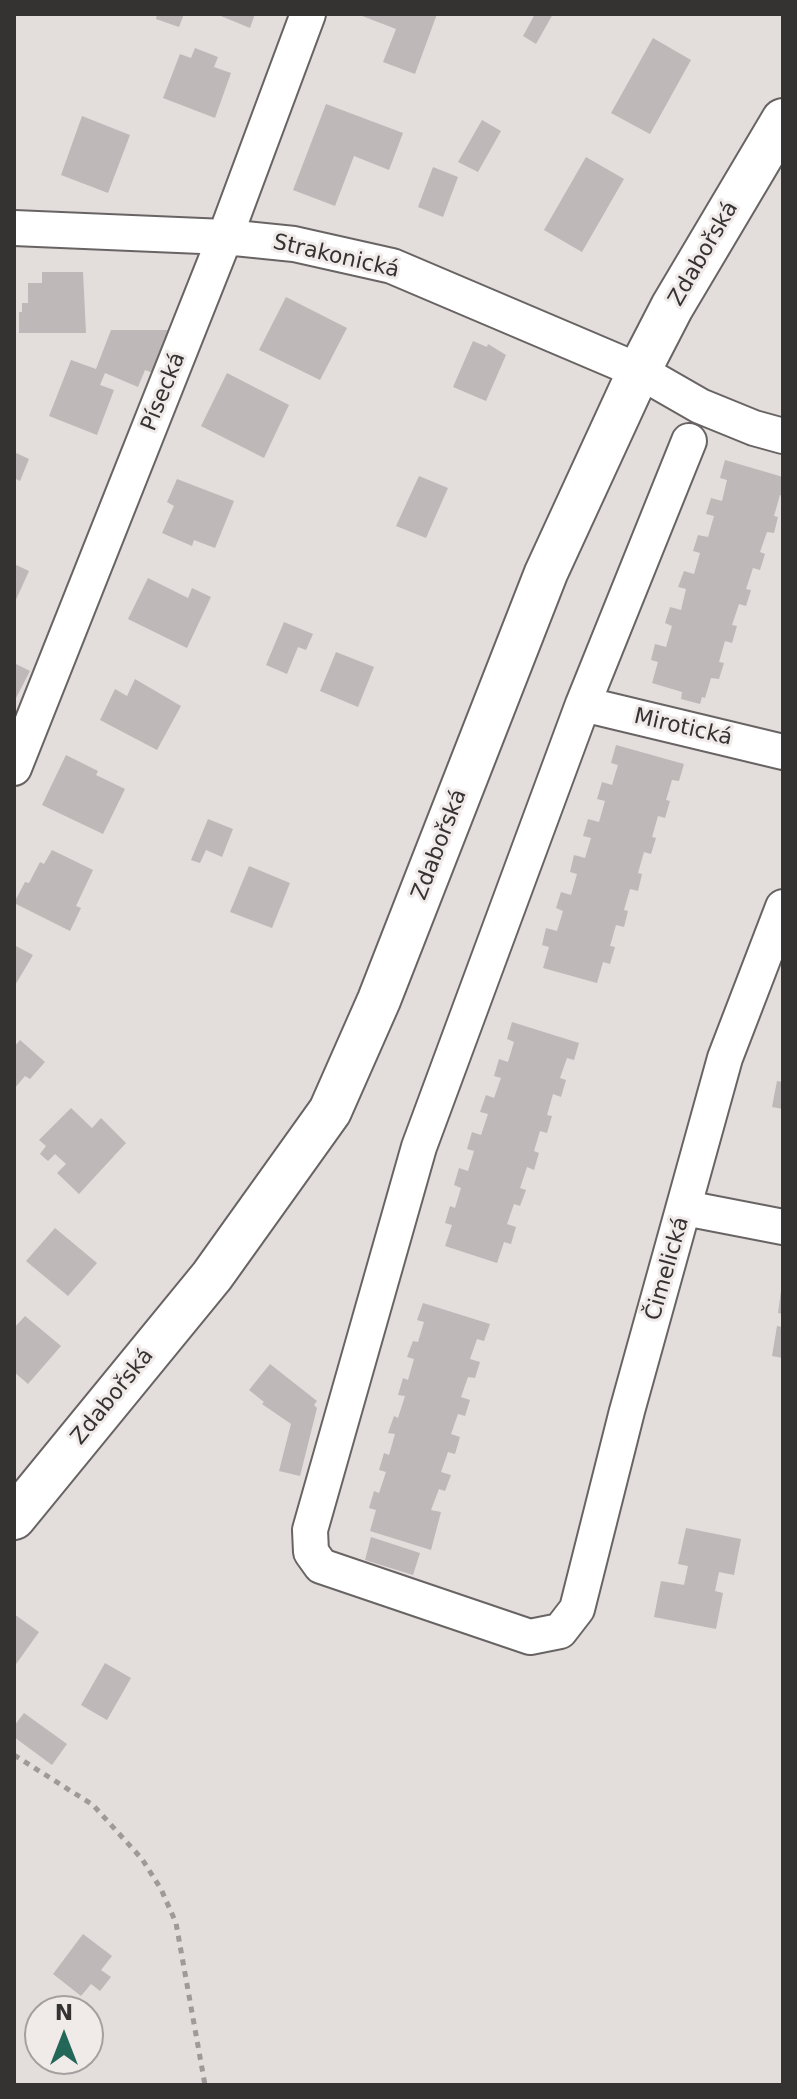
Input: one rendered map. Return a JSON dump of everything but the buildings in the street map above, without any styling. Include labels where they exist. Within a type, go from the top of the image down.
[{"type":"street","name":"Písecká","points":[[14,768],[225,237],[308,14]]},
{"type":"street","name":"Zdabořská","points":[[14,1518],[212,1276],[330,1111],[379,1000],[546,573],[639,371],[672,307],[783,120]]},
{"type":"street","name":"Strakonická","points":[[14,228],[225,237],[294,244],[392,266],[639,371],[700,406],[783,436]]},
{"type":"street","points":[[583,704],[689,441]]},
{"type":"street","name":"Mirotická","points":[[583,704],[783,752]]},
{"type":"street","name":"Čimelická","points":[[583,704],[419,1147],[310,1530],[311,1552],[321,1566],[530,1637],[560,1631],[577,1609],[627,1411],[725,1058],[783,907]]},
{"type":"street","points":[[685,1208],[783,1227]]},
{"type":"path","points":[[14,1755],[93,1805],[142,1859],[161,1889],[176,1923],[205,2085]]}]
